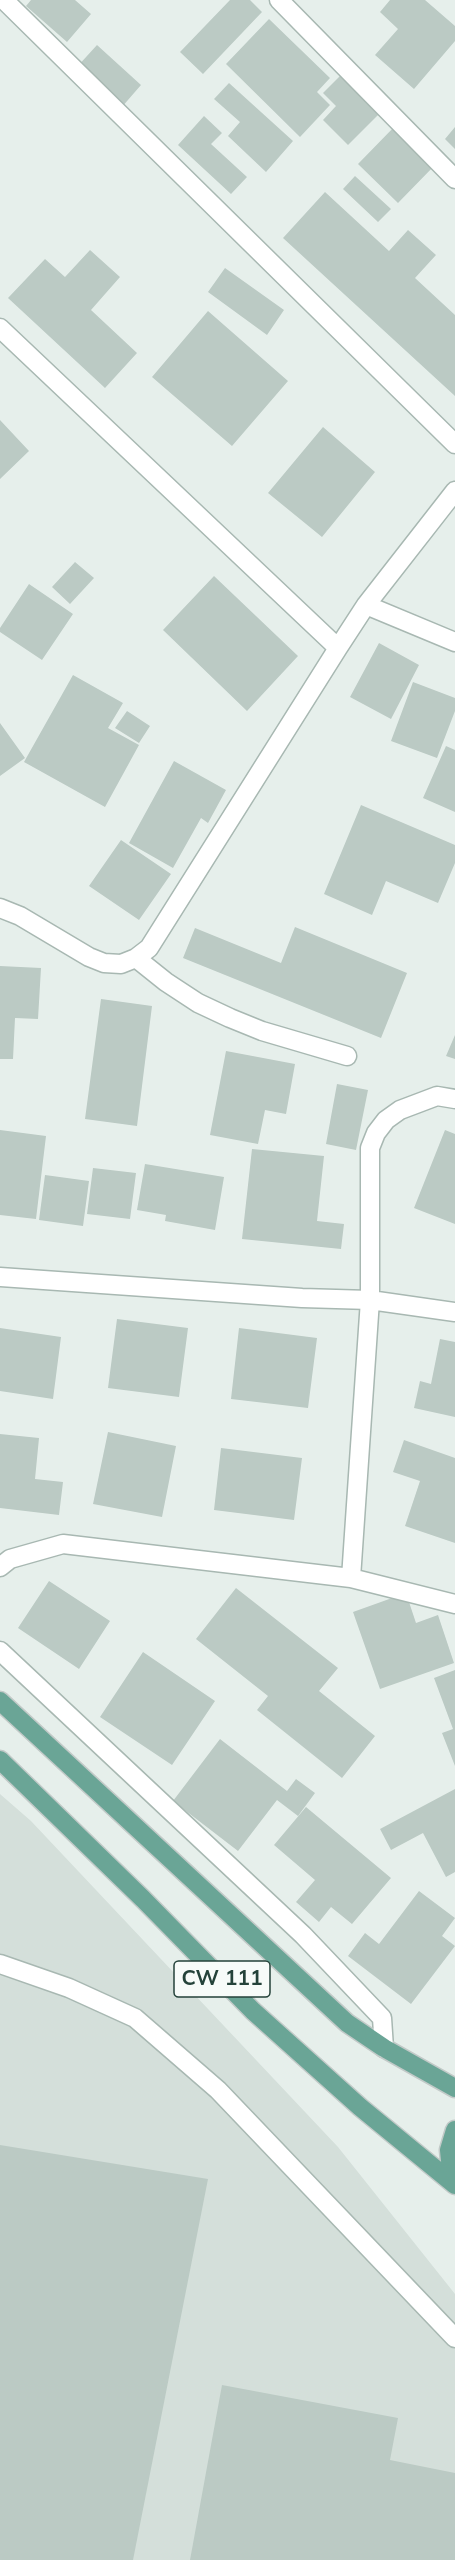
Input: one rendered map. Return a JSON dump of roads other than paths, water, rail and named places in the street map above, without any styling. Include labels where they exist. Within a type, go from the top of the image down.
[{"type":"main road","points":[[0,1701],[347,2023],[384,2048],[455,2088]]},
{"type":"main road","name":"CW 111","points":[[0,1760],[143,1899],[253,2011],[360,2107],[455,2185]]},
{"type":"main road","points":[[455,2130],[449,2150],[451,2170],[455,2180]]},
{"type":"street","points":[[279,0],[455,179]]},
{"type":"street","points":[[11,2],[455,444]]},
{"type":"street","points":[[0,328],[338,648]]},
{"type":"street","points":[[0,908],[20,916],[89,957],[104,963],[121,964],[136,958],[149,948],[366,605],[455,491]]},
{"type":"street","points":[[366,605],[455,642]]},
{"type":"street","points":[[136,958],[166,982],[230,1018],[262,1031],[347,1056]]},
{"type":"street","points":[[351,1578],[369,1300],[370,1148],[376,1133],[386,1120],[399,1110],[437,1096],[455,1099]]},
{"type":"street","points":[[0,1277],[302,1298],[369,1300],[455,1312]]},
{"type":"street","points":[[0,1567],[10,1559],[63,1544],[351,1578],[455,1604]]},
{"type":"street","points":[[0,1651],[303,1935],[382,2018],[384,2048]]},
{"type":"street","points":[[0,1965],[69,1988],[135,2018],[218,2090],[455,2338]]}]
